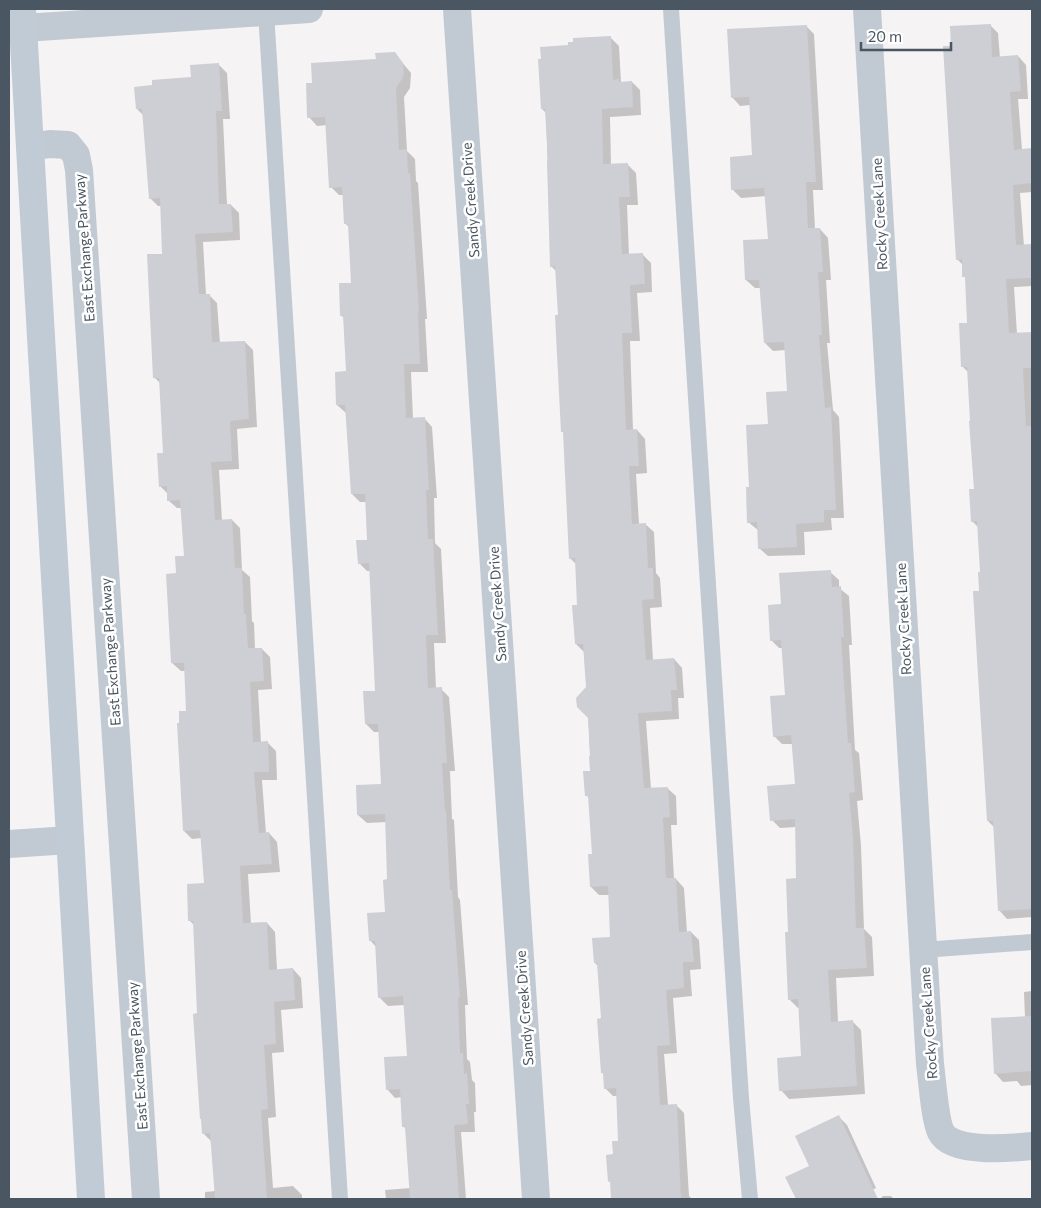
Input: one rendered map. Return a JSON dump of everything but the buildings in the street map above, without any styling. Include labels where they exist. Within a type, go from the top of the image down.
[{"type":"main road","points":[[18,22],[30,147],[91,1199]]},
{"type":"street","points":[[18,22],[308,9]]},
{"type":"street","name":"Sandy Creek Drive","points":[[457,9],[536,1199]]},
{"type":"street","name":"Rocky Creek Lane","points":[[867,9],[930,1064],[941,1132],[950,1141],[971,1147],[1011,1148],[1032,1146]]},
{"type":"street","name":"East Exchange Parkway","points":[[30,147],[50,144],[68,145],[76,155],[79,170],[146,1199]]},
{"type":"street","points":[[9,844],[70,840]]},
{"type":"lane","points":[[671,9],[741,1098],[750,1199]]},
{"type":"lane","points":[[266,12],[340,1199]]},
{"type":"lane","points":[[923,950],[1032,942]]}]
